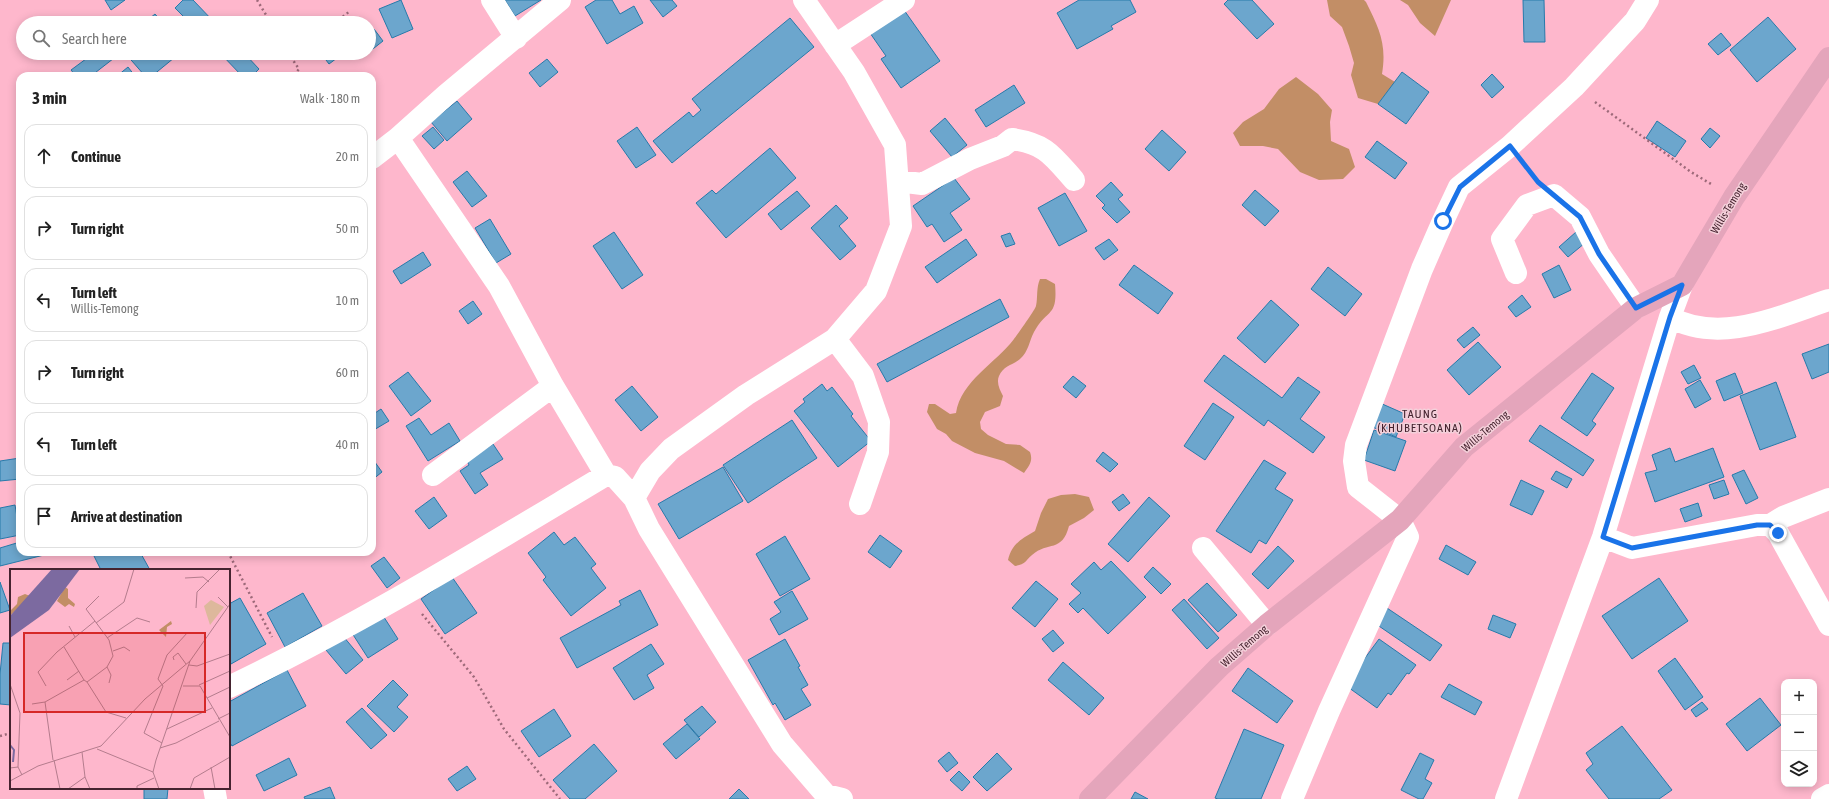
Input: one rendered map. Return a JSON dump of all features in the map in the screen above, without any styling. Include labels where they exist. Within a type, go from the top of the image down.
[{"type":"main road","name":"Willis-Temong","points":[[1090,799],[1219,667],[1267,625],[1400,520],[1464,447],[1636,308],[1682,285],[1734,197],[1829,58]]},
{"type":"street","points":[[492,0],[516,38]]},
{"type":"street","points":[[376,155],[398,138],[446,95],[560,0]]},
{"type":"street","points":[[634,498],[650,470],[671,449],[746,395],[835,339],[876,291],[901,226],[895,145],[854,72],[804,0]]},
{"type":"street","points":[[835,45],[904,0]]},
{"type":"street","points":[[1292,799],[1329,711],[1408,537],[1400,520],[1358,487],[1354,461],[1356,445],[1422,269],[1443,221],[1460,187],[1510,146],[1574,87],[1635,21],[1648,0]]},
{"type":"street","points":[[398,138],[499,286],[553,386],[606,475]]},
{"type":"street","points":[[898,181],[922,184],[970,159],[1003,146],[1012,139],[1030,142],[1050,153],[1074,180]]},
{"type":"street","points":[[1516,273],[1502,239],[1527,205],[1554,194],[1580,217],[1599,254],[1636,308]]},
{"type":"street","points":[[1506,799],[1603,537],[1670,317],[1682,285]]},
{"type":"street","points":[[1670,317],[1682,323],[1713,329],[1746,327],[1829,300]]},
{"type":"street","points":[[835,339],[863,376],[879,422],[878,452],[860,504]]},
{"type":"street","points":[[433,475],[553,386]]},
{"type":"street","points":[[230,687],[284,660],[405,594],[606,475],[615,477],[634,498],[649,529],[782,744],[826,795],[842,799]]},
{"type":"street","points":[[1603,537],[1632,548],[1757,525],[1770,525],[1782,517],[1829,500]]},
{"type":"street","points":[[1770,525],[1778,533],[1829,625]]},
{"type":"street","points":[[1203,548],[1267,625]]},
{"type":"street","points":[[214,789],[216,799]]},
{"type":"street","points":[[1822,799],[1829,795]]},
{"type":"path","points":[[258,0],[267,16]]},
{"type":"path","points":[[344,16],[350,10]]},
{"type":"path","points":[[292,60],[299,69],[296,72]]},
{"type":"path","points":[[1574,87],[1691,172],[1734,197]]},
{"type":"path","points":[[230,556],[284,660]]},
{"type":"path","points":[[405,594],[474,677],[504,729],[560,799]]},
{"type":"path","points":[[0,736],[10,733]]},
{"type":"shaded area","points":[[1327,0],[1364,0],[1371,11],[1383,45],[1382,74],[1395,82],[1378,104],[1358,98],[1351,75],[1354,63],[1349,46],[1342,27],[1330,16]]},
{"type":"shaded area","points":[[1400,0],[1451,0],[1435,36],[1420,23],[1408,5]]},
{"type":"shaded area","points":[[1296,77],[1318,94],[1332,110],[1330,122],[1331,141],[1349,149],[1355,167],[1343,179],[1319,180],[1300,172],[1278,149],[1263,146],[1240,146],[1233,133],[1243,122],[1264,109],[1279,89]]},
{"type":"shaded area","points":[[1040,279],[1046,279],[1055,284],[1055,302],[1053,308],[1034,332],[1023,356],[1001,373],[998,379],[998,384],[1003,396],[1000,406],[985,412],[980,422],[981,429],[988,435],[1006,444],[1020,445],[1030,452],[1030,463],[1024,473],[1004,461],[975,453],[952,441],[946,434],[937,429],[927,412],[929,404],[935,404],[950,414],[956,413],[959,402],[965,391],[980,373],[1007,348],[1033,312],[1036,306]]},
{"type":"shaded area","points":[[1075,494],[1089,497],[1094,510],[1084,518],[1069,526],[1063,540],[1058,543],[1038,551],[1021,564],[1015,566],[1008,560],[1015,545],[1035,531],[1041,513],[1048,499],[1061,495]]},
{"type":"building","points":[[105,0],[125,0],[111,10]]},
{"type":"building","points":[[183,0],[193,0],[208,16],[183,16],[175,8]]},
{"type":"building","points":[[401,0],[413,29],[392,38],[379,9]]},
{"type":"building","points":[[505,0],[541,0],[515,16]]},
{"type":"building","points":[[596,0],[612,0],[620,14],[634,6],[643,23],[607,44],[585,7]]},
{"type":"building","points":[[650,0],[672,0],[677,6],[663,17]]},
{"type":"building","points":[[1079,0],[1130,0],[1136,12],[1111,26],[1113,29],[1077,49],[1057,13]]},
{"type":"building","points":[[1228,0],[1252,0],[1274,24],[1257,39],[1224,4]]},
{"type":"building","points":[[1523,0],[1544,0],[1545,42],[1524,42]]},
{"type":"building","points":[[904,10],[940,61],[901,88],[881,59],[886,56],[870,33]]},
{"type":"building","points":[[1768,17],[1796,49],[1757,82],[1730,50]]},
{"type":"building","points":[[790,18],[814,47],[672,163],[653,141],[689,112],[693,117],[701,110],[692,99]]},
{"type":"building","points":[[376,32],[383,41],[376,46]]},
{"type":"building","points":[[1721,33],[1731,45],[1718,55],[1708,44]]},
{"type":"building","points":[[547,59],[558,72],[540,87],[529,73]]},
{"type":"building","points":[[85,60],[112,60],[96,72],[73,72],[71,70]]},
{"type":"building","points":[[131,60],[171,60],[157,72],[142,72]]},
{"type":"building","points":[[227,60],[251,60],[259,69],[256,72],[238,72]]},
{"type":"building","points":[[326,60],[334,60],[329,64]]},
{"type":"building","points":[[128,67],[132,72],[122,72]]},
{"type":"building","points":[[1402,72],[1429,92],[1406,124],[1378,104]]},
{"type":"building","points":[[1492,74],[1504,87],[1492,98],[1481,85]]},
{"type":"building","points":[[1014,85],[1025,103],[986,127],[975,110]]},
{"type":"building","points":[[457,101],[472,119],[447,141],[431,122]]},
{"type":"building","points":[[945,118],[967,145],[952,157],[930,131]]},
{"type":"building","points":[[1657,121],[1686,141],[1675,157],[1646,138]]},
{"type":"building","points":[[433,127],[444,140],[434,149],[422,136]]},
{"type":"building","points":[[637,127],[656,155],[636,168],[617,141]]},
{"type":"building","points":[[1710,128],[1720,136],[1710,148],[1701,139]]},
{"type":"building","points":[[1162,130],[1186,152],[1169,171],[1145,149]]},
{"type":"building","points":[[1377,141],[1407,163],[1395,179],[1365,157]]},
{"type":"building","points":[[770,148],[796,178],[726,238],[696,203],[712,190],[716,194]]},
{"type":"building","points":[[467,171],[487,196],[472,207],[453,182]]},
{"type":"building","points":[[954,178],[970,199],[950,213],[962,230],[944,242],[932,224],[927,227],[913,206]]},
{"type":"building","points":[[1111,182],[1123,195],[1118,199],[1130,212],[1117,223],[1102,208],[1105,205],[1096,196]]},
{"type":"building","points":[[1255,190],[1279,211],[1265,226],[1242,205]]},
{"type":"building","points":[[797,191],[810,206],[781,230],[768,214]]},
{"type":"building","points":[[1065,193],[1087,231],[1059,246],[1038,208]]},
{"type":"building","points":[[836,205],[848,218],[839,226],[856,246],[840,260],[811,228]]},
{"type":"building","points":[[490,219],[511,254],[496,263],[475,228]]},
{"type":"building","points":[[614,232],[643,275],[622,289],[593,246]]},
{"type":"building","points":[[1576,232],[1585,243],[1568,257],[1559,247]]},
{"type":"building","points":[[1010,233],[1015,244],[1006,247],[1001,236]]},
{"type":"building","points":[[966,239],[977,255],[937,283],[925,267]]},
{"type":"building","points":[[1109,239],[1118,250],[1104,260],[1095,248]]},
{"type":"building","points":[[423,252],[431,265],[401,284],[393,271]]},
{"type":"building","points":[[1134,265],[1173,293],[1158,314],[1119,285]]},
{"type":"building","points":[[1559,265],[1571,290],[1554,298],[1542,274]]},
{"type":"building","points":[[1328,267],[1362,294],[1345,316],[1311,289]]},
{"type":"building","points":[[1522,295],[1531,307],[1516,317],[1508,307]]},
{"type":"building","points":[[1000,299],[1009,317],[887,382],[877,364]]},
{"type":"building","points":[[1271,300],[1299,325],[1265,363],[1237,338]]},
{"type":"building","points":[[473,301],[482,314],[468,324],[459,311]]},
{"type":"building","points":[[1473,327],[1480,335],[1464,348],[1457,340]]},
{"type":"building","points":[[1478,342],[1501,367],[1469,395],[1447,370]]},
{"type":"building","points":[[1829,344],[1829,372],[1812,379],[1802,354]]},
{"type":"building","points":[[1224,355],[1282,398],[1298,377],[1320,392],[1300,419],[1325,437],[1313,453],[1268,420],[1264,426],[1204,381]]},
{"type":"building","points":[[1694,365],[1701,378],[1688,384],[1681,372]]},
{"type":"building","points":[[408,372],[431,401],[411,416],[389,386]]},
{"type":"building","points":[[1592,373],[1614,388],[1592,421],[1596,424],[1587,436],[1561,418]]},
{"type":"building","points":[[1735,373],[1743,393],[1724,401],[1716,381]]},
{"type":"building","points":[[1073,376],[1086,386],[1076,398],[1063,387]]},
{"type":"building","points":[[1700,380],[1711,399],[1695,408],[1685,389]]},
{"type":"building","points":[[1776,382],[1796,437],[1760,450],[1740,396]]},
{"type":"building","points":[[822,384],[827,391],[832,387],[853,414],[851,416],[871,441],[838,467],[794,411],[805,402],[803,399]]},
{"type":"building","points":[[632,386],[658,417],[641,431],[615,400]]},
{"type":"building","points":[[1213,403],[1234,417],[1205,460],[1184,446]]},
{"type":"building","points":[[1380,403],[1405,414],[1396,437],[1370,426]]},
{"type":"building","points":[[381,409],[389,421],[376,429],[376,412]]},
{"type":"building","points":[[419,418],[431,435],[449,423],[460,441],[428,461],[406,426]]},
{"type":"building","points":[[792,420],[817,458],[748,503],[723,465]]},
{"type":"building","points":[[1540,425],[1594,460],[1583,476],[1529,441]]},
{"type":"building","points":[[1374,430],[1406,441],[1395,471],[1364,460]]},
{"type":"building","points":[[493,444],[503,459],[480,473],[488,485],[475,494],[460,471],[469,465],[467,461]]},
{"type":"building","points":[[1670,448],[1675,462],[1713,448],[1724,477],[1655,502],[1645,473],[1657,470],[1652,455]]},
{"type":"building","points":[[1103,452],[1118,464],[1110,472],[1096,461]]},
{"type":"building","points":[[16,459],[16,479],[0,481],[0,461]]},
{"type":"building","points":[[1264,460],[1286,473],[1275,489],[1293,500],[1266,544],[1259,540],[1251,553],[1216,531]]},
{"type":"building","points":[[376,464],[382,472],[376,477]]},
{"type":"building","points":[[723,467],[743,501],[679,539],[658,504]]},
{"type":"building","points":[[1744,470],[1758,498],[1746,504],[1732,475]]},
{"type":"building","points":[[1556,471],[1572,479],[1567,488],[1551,479]]},
{"type":"building","points":[[1521,480],[1544,491],[1532,515],[1510,505]]},
{"type":"building","points":[[1724,480],[1729,494],[1714,499],[1709,485]]},
{"type":"building","points":[[1123,494],[1130,503],[1119,511],[1112,502]]},
{"type":"building","points":[[434,497],[447,516],[429,529],[415,511]]},
{"type":"building","points":[[1149,497],[1170,516],[1128,562],[1108,544]]},
{"type":"building","points":[[1698,503],[1702,516],[1685,522],[1680,509]]},
{"type":"building","points":[[15,505],[16,536],[0,539],[0,508]]},
{"type":"building","points":[[554,532],[564,545],[575,537],[596,564],[591,568],[606,588],[571,616],[543,580],[546,577],[528,553]]},
{"type":"building","points":[[880,535],[902,551],[890,568],[868,552]]},
{"type":"building","points":[[785,536],[810,579],[780,596],[756,554]]},
{"type":"building","points":[[16,543],[16,556],[40,556],[0,566],[0,548]]},
{"type":"building","points":[[1446,545],[1476,562],[1468,575],[1439,559]]},
{"type":"building","points":[[1278,546],[1294,561],[1268,589],[1252,574]]},
{"type":"building","points":[[94,556],[142,556],[149,569],[100,569]]},
{"type":"building","points":[[384,557],[400,578],[387,588],[371,566]]},
{"type":"building","points":[[1111,561],[1146,597],[1108,634],[1083,608],[1078,613],[1069,604],[1081,593],[1071,584],[1094,562],[1101,570]]},
{"type":"building","points":[[1153,567],[1171,584],[1161,594],[1144,577]]},
{"type":"building","points":[[452,577],[477,613],[445,634],[421,599]]},
{"type":"building","points":[[1659,578],[1688,621],[1632,659],[1602,616]]},
{"type":"building","points":[[1036,581],[1058,599],[1035,627],[1012,608]]},
{"type":"building","points":[[0,582],[10,610],[0,613]]},
{"type":"building","points":[[1207,583],[1237,615],[1218,632],[1188,600]]},
{"type":"building","points":[[640,590],[658,625],[577,668],[560,638],[621,605],[619,601]]},
{"type":"building","points":[[792,591],[808,619],[779,635],[770,619],[781,612],[774,602]]},
{"type":"building","points":[[303,593],[322,626],[285,647],[267,613]]},
{"type":"building","points":[[240,598],[266,644],[231,664],[230,662],[230,603]]},
{"type":"building","points":[[1184,599],[1219,638],[1207,649],[1172,610]]},
{"type":"building","points":[[1384,606],[1442,645],[1430,661],[1373,622]]},
{"type":"building","points":[[380,611],[398,639],[368,658],[350,630]]},
{"type":"building","points":[[1493,615],[1516,624],[1510,638],[1488,629]]},
{"type":"building","points":[[1053,630],[1064,643],[1053,652],[1042,639]]},
{"type":"building","points":[[343,636],[363,660],[346,674],[326,650]]},
{"type":"building","points":[[785,639],[800,666],[798,667],[808,685],[801,689],[811,705],[785,720],[775,703],[773,705],[748,660]]},
{"type":"building","points":[[1379,639],[1416,665],[1409,674],[1407,673],[1391,695],[1388,693],[1377,708],[1345,685]]},
{"type":"building","points":[[3,643],[10,643],[10,705],[0,704],[0,674]]},
{"type":"building","points":[[651,644],[664,664],[647,675],[654,688],[634,700],[613,668]]},
{"type":"building","points":[[1675,658],[1703,697],[1685,710],[1658,671]]},
{"type":"building","points":[[1063,662],[1104,698],[1089,715],[1048,680]]},
{"type":"building","points":[[1248,668],[1293,701],[1277,723],[1232,691]]},
{"type":"building","points":[[287,670],[306,706],[232,746],[230,743],[230,701]]},
{"type":"building","points":[[393,680],[408,695],[397,707],[408,717],[394,732],[367,706]]},
{"type":"building","points":[[1449,684],[1482,702],[1475,715],[1441,697]]},
{"type":"building","points":[[1760,698],[1781,725],[1747,751],[1726,724]]},
{"type":"building","points":[[1702,702],[1708,709],[1696,717],[1691,710]]},
{"type":"building","points":[[702,706],[716,722],[699,737],[684,720]]},
{"type":"building","points":[[362,708],[387,735],[371,749],[346,722]]},
{"type":"building","points":[[554,709],[571,736],[539,757],[521,731]]},
{"type":"building","points":[[687,724],[700,739],[676,759],[663,744]]},
{"type":"building","points":[[1622,726],[1672,790],[1659,799],[1609,799],[1586,770],[1593,764],[1586,753]]},
{"type":"building","points":[[1244,729],[1284,745],[1261,799],[1215,798]]},
{"type":"building","points":[[594,744],[617,771],[585,799],[570,799],[553,780]]},
{"type":"building","points":[[949,752],[958,763],[947,772],[938,761]]},
{"type":"building","points":[[997,753],[1012,769],[987,791],[973,777]]},
{"type":"building","points":[[1420,753],[1434,760],[1425,779],[1432,783],[1423,799],[1419,799],[1401,790]]},
{"type":"building","points":[[289,758],[297,775],[264,791],[256,775]]},
{"type":"building","points":[[467,766],[476,779],[457,791],[448,779]]},
{"type":"building","points":[[959,771],[970,782],[962,791],[950,780]]},
{"type":"building","points":[[330,787],[335,799],[305,799],[304,797]]},
{"type":"building","points":[[144,789],[168,789],[167,799],[144,799]]},
{"type":"building","points":[[739,789],[749,799],[729,799]]},
{"type":"building","points":[[1135,792],[1148,799],[1131,799]]},
{"type":"district","name":"TAUNG (KHUBETSOANA)","points":[[1420,421]]},
{"type":"route","points":[[1443,221],[1460,187],[1510,146],[1538,182],[1580,217],[1599,254],[1636,308],[1682,285],[1670,317],[1603,537],[1632,548],[1757,525],[1770,525],[1778,533]]}]
